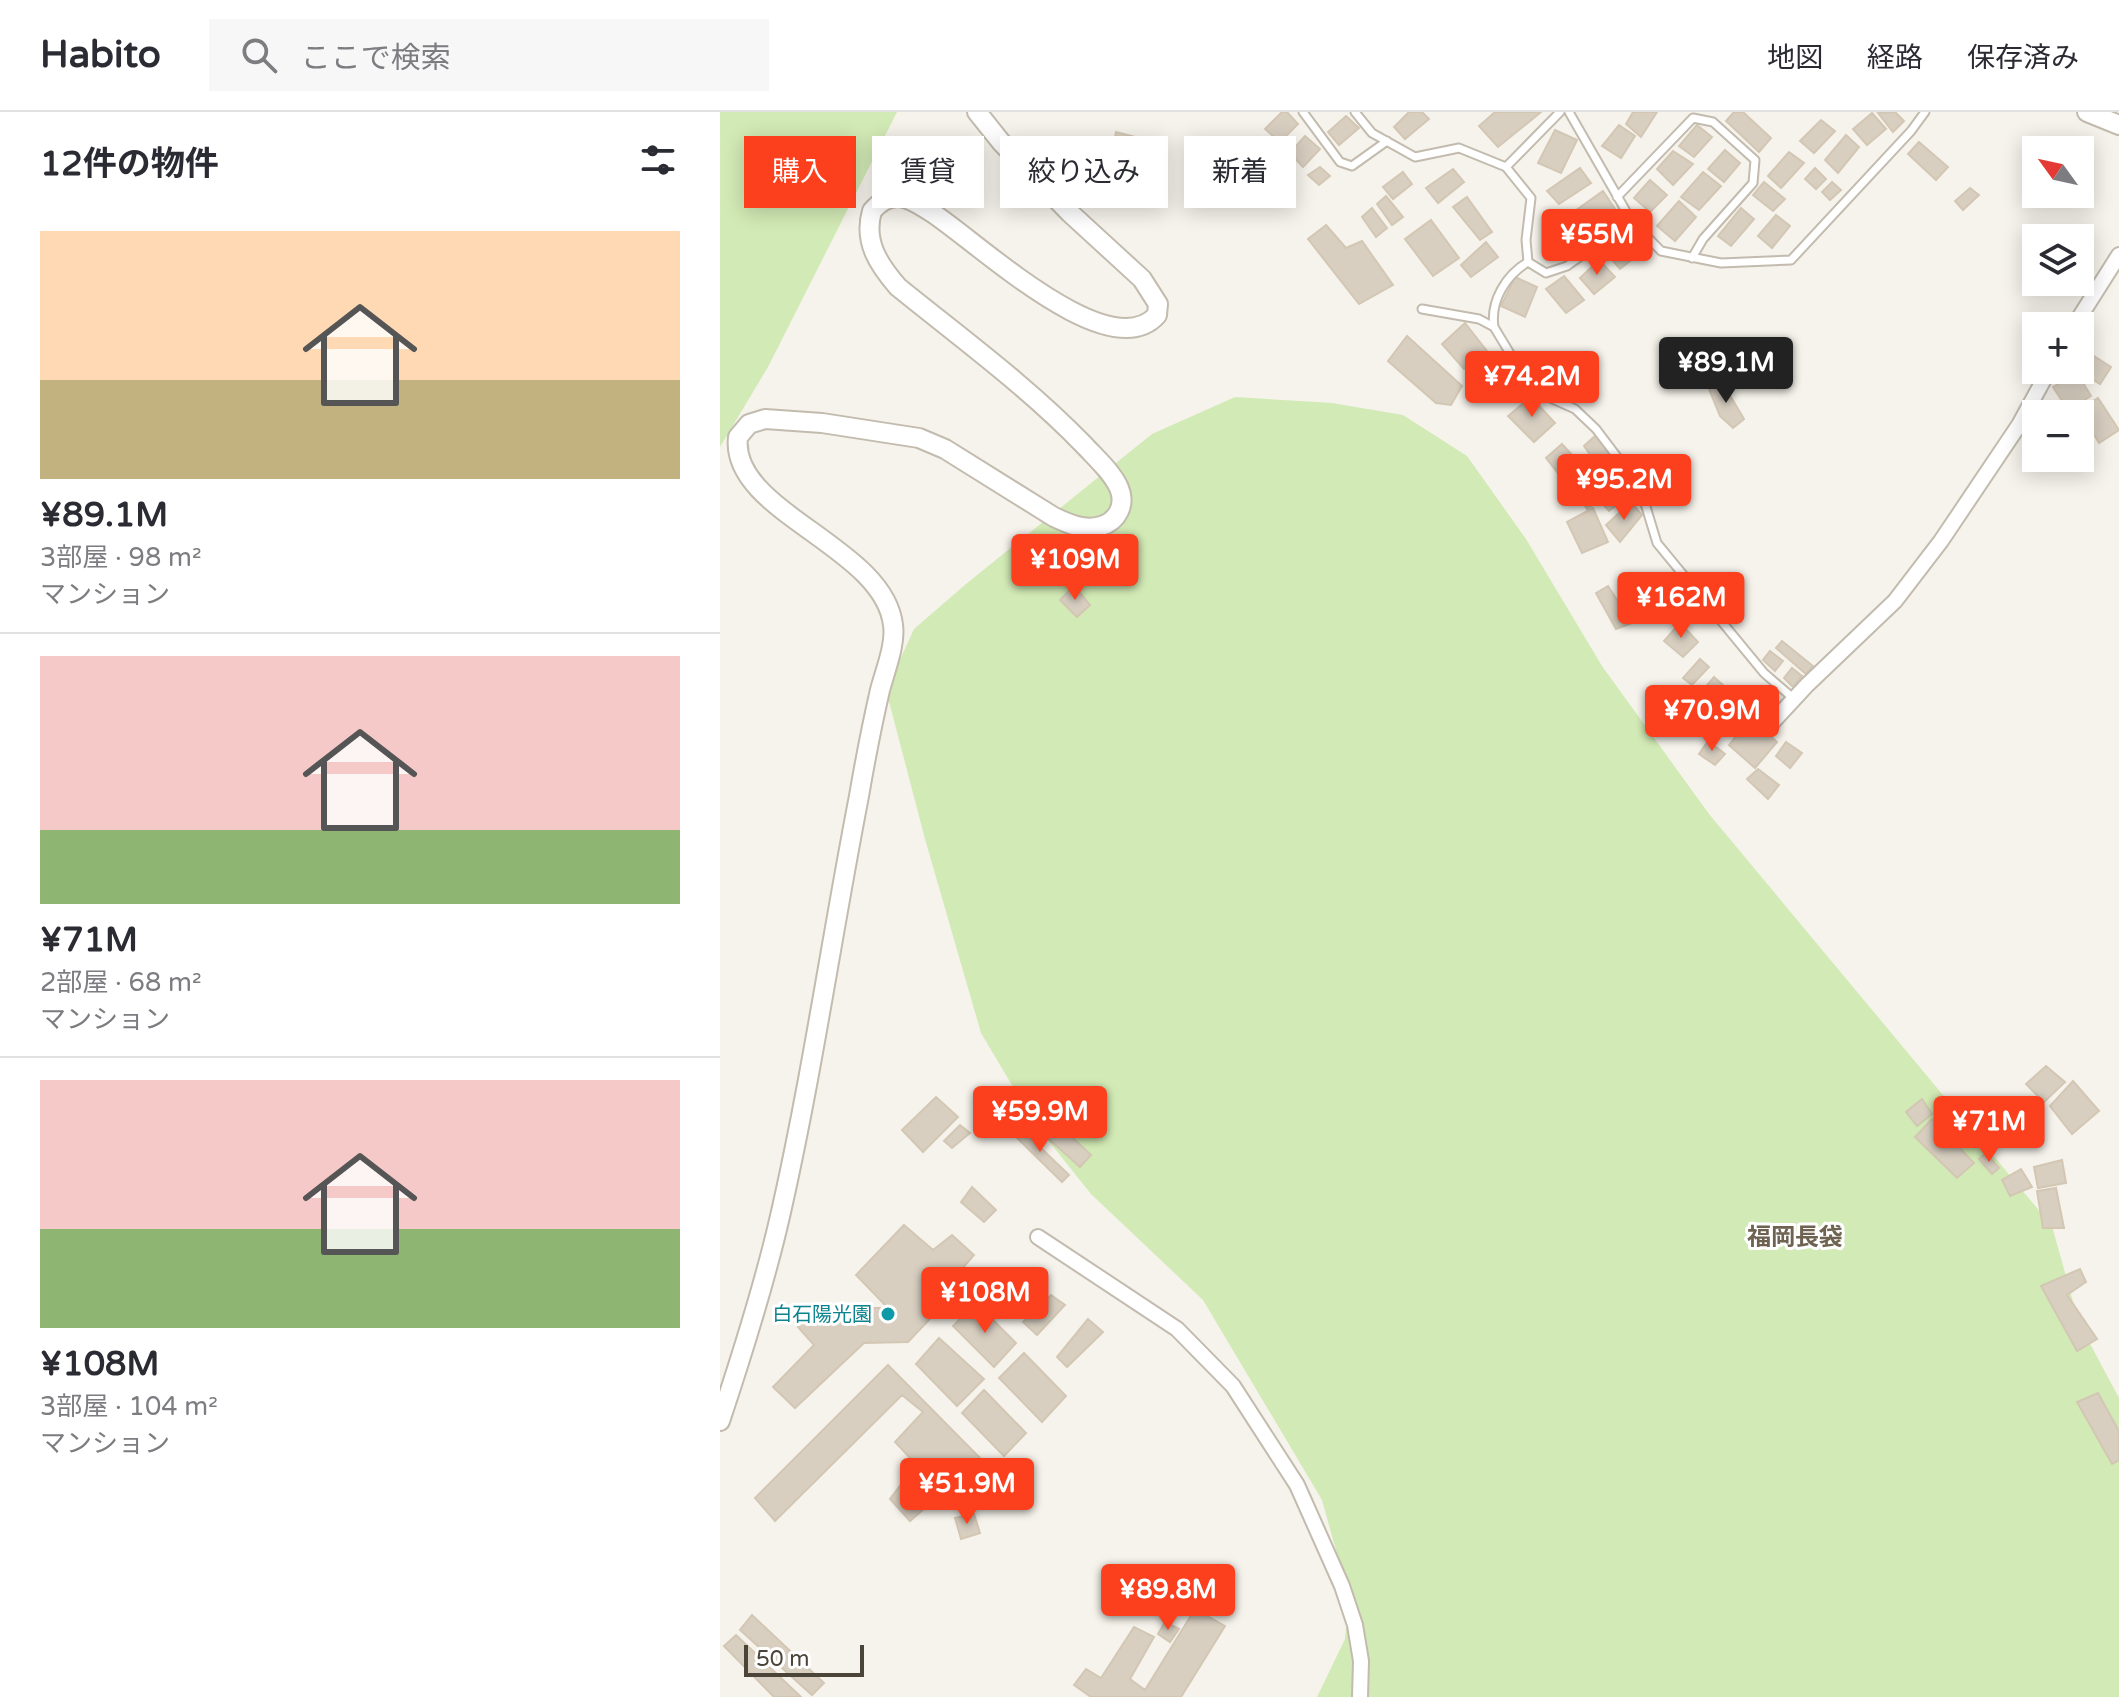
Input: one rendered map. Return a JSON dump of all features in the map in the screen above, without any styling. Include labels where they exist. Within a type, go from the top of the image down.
[{"type":"street","points":[[720,1421],[747,1339],[781,1213],[868,744],[894,627],[875,584],[766,496],[746,475],[739,461],[738,437],[749,424],[765,419],[899,434],[933,442],[1054,517],[1074,526],[1105,525],[1121,509],[1118,487],[1074,435],[898,287],[880,267],[874,252],[868,233],[872,211],[887,199],[900,197],[949,223],[1072,313],[1109,327],[1128,328],[1142,326],[1157,315],[1158,304],[1142,279],[1070,213],[1001,142],[977,112]]},
{"type":"street","points":[[2087,112],[2119,125]]},
{"type":"street","points":[[2083,312],[2119,255]]},
{"type":"street","points":[[1768,727],[1895,601],[1932,553],[2019,425],[2041,384]]},
{"type":"street","points":[[1038,1237],[1177,1329],[1233,1386],[1297,1485],[1342,1586],[1355,1625],[1361,1661],[1360,1697]]},
{"type":"lane","points":[[1303,112],[1340,162],[1352,166],[1387,141]]},
{"type":"lane","points":[[1355,112],[1372,133],[1415,157],[1459,148],[1506,167],[1531,198],[1526,240],[1528,262]]},
{"type":"lane","points":[[1506,167],[1560,112]]},
{"type":"lane","points":[[1569,112],[1631,220],[1661,251],[1721,263],[1791,260],[1925,112]]},
{"type":"lane","points":[[1617,197],[1693,118],[1713,122],[1755,160],[1753,183],[1703,239],[1692,258]]},
{"type":"lane","points":[[1528,262],[1546,273],[1567,266],[1631,220]]},
{"type":"lane","points":[[1528,262],[1512,272],[1491,310],[1494,327],[1523,375],[1537,392],[1575,409],[1596,429],[1640,487],[1657,543],[1764,673],[1794,699]]},
{"type":"lane","points":[[1422,309],[1479,319],[1494,327]]},
{"type":"green space","points":[[720,112],[897,112],[885,136],[872,136],[872,161],[856,193],[856,136],[744,136],[744,208],[848,208],[768,367],[720,447]]},
{"type":"green space","points":[[1235,397],[1332,403],[1403,415],[1467,456],[1526,539],[1602,666],[1709,814],[2052,1226],[2079,1323],[2119,1398],[2119,1697],[1317,1697],[1345,1639],[1349,1597],[1322,1500],[1203,1300],[1091,1194],[1035,1124],[981,1033],[886,690],[914,629],[966,584],[1152,434]]},
{"type":"building","points":[[1282,112],[1287,112],[1298,124],[1286,136],[1273,136],[1265,129]]},
{"type":"building","points":[[1409,112],[1422,112],[1429,119],[1405,139],[1394,127]]},
{"type":"building","points":[[1495,112],[1541,112],[1498,147],[1479,126]]},
{"type":"building","points":[[1633,112],[1657,112],[1641,137],[1626,124]]},
{"type":"building","points":[[1734,112],[1743,112],[1771,138],[1759,152],[1726,121]]},
{"type":"building","points":[[1895,112],[1904,121],[1893,132],[1878,113]]},
{"type":"building","points":[[1872,113],[1886,129],[1867,145],[1853,129]]},
{"type":"building","points":[[1346,116],[1359,128],[1339,145],[1328,132]]},
{"type":"building","points":[[1821,120],[1835,131],[1814,153],[1800,141]]},
{"type":"building","points":[[1619,125],[1635,136],[1621,158],[1602,146]]},
{"type":"building","points":[[1697,125],[1712,137],[1694,157],[1679,146]]},
{"type":"building","points":[[1555,130],[1577,140],[1561,173],[1538,163]]},
{"type":"building","points":[[1846,135],[1859,147],[1838,173],[1825,160]]},
{"type":"building","points":[[1305,136],[1320,149],[1303,167],[1296,159],[1296,146]]},
{"type":"building","points":[[1919,142],[1948,167],[1936,180],[1908,154]]},
{"type":"building","points":[[1725,150],[1740,163],[1724,182],[1708,169]]},
{"type":"building","points":[[1673,151],[1693,164],[1673,185],[1657,169]]},
{"type":"building","points":[[1789,152],[1804,163],[1781,188],[1768,176]]},
{"type":"building","points":[[1320,167],[1330,176],[1319,185],[1308,175]]},
{"type":"building","points":[[1580,168],[1591,183],[1559,204],[1547,191]]},
{"type":"building","points":[[1815,168],[1826,179],[1816,189],[1805,179]]},
{"type":"building","points":[[1453,169],[1464,182],[1438,203],[1426,188]]},
{"type":"building","points":[[1403,172],[1412,184],[1393,199],[1383,187]]},
{"type":"building","points":[[1703,172],[1721,186],[1699,210],[1681,197]]},
{"type":"building","points":[[1650,180],[1667,195],[1650,212],[1634,198]]},
{"type":"building","points":[[1764,182],[1785,199],[1773,211],[1753,195]]},
{"type":"building","points":[[1832,182],[1841,190],[1830,200],[1822,192]]},
{"type":"building","points":[[1970,188],[1979,195],[1963,210],[1955,201]]},
{"type":"building","points":[[1603,191],[1615,209],[1587,227],[1575,211]]},
{"type":"building","points":[[1386,196],[1403,217],[1392,225],[1377,204]]},
{"type":"building","points":[[1467,197],[1492,232],[1480,240],[1453,207]]},
{"type":"building","points":[[1679,201],[1696,217],[1675,241],[1657,226]]},
{"type":"building","points":[[1372,208],[1387,228],[1376,237],[1362,217]]},
{"type":"building","points":[[1741,208],[1754,219],[1731,246],[1718,236]]},
{"type":"building","points":[[1776,215],[1790,226],[1772,248],[1758,236]]},
{"type":"building","points":[[1431,220],[1459,258],[1433,276],[1405,239]]},
{"type":"building","points":[[1326,225],[1346,248],[1362,241],[1393,285],[1359,304],[1308,239]]},
{"type":"building","points":[[1628,235],[1643,251],[1620,269],[1605,252]]},
{"type":"building","points":[[1486,242],[1498,257],[1471,277],[1461,265]]},
{"type":"building","points":[[1599,260],[1615,277],[1594,294],[1580,278]]},
{"type":"building","points":[[1564,276],[1584,300],[1566,313],[1546,289]]},
{"type":"building","points":[[1515,277],[1537,287],[1525,317],[1501,306]]},
{"type":"building","points":[[1465,323],[1487,351],[1464,369],[1442,344]]},
{"type":"building","points":[[1407,336],[1462,386],[1451,405],[1436,403],[1388,361]]},
{"type":"building","points":[[1678,348],[1692,366],[1673,381],[1660,363]]},
{"type":"building","points":[[2094,356],[2111,367],[2100,384],[2094,380]]},
{"type":"building","points":[[1483,360],[1506,387],[1493,398],[1467,374]]},
{"type":"building","points":[[1722,382],[1744,419],[1733,428],[1720,416],[1709,389]]},
{"type":"building","points":[[2058,384],[2084,384],[2091,396],[2084,400],[2061,400],[2053,387]]},
{"type":"building","points":[[1531,397],[1555,423],[1534,442],[1508,416]]},
{"type":"building","points":[[2098,398],[2119,430],[2099,443],[2094,434],[2094,401]]},
{"type":"building","points":[[1596,435],[1616,459],[1600,469],[1584,446]]},
{"type":"building","points":[[1562,444],[1583,467],[1565,482],[1546,458]]},
{"type":"building","points":[[1618,476],[1630,494],[1609,511],[1599,500],[1587,509],[1583,503]]},
{"type":"building","points":[[1631,502],[1642,515],[1620,542],[1606,525]]},
{"type":"building","points":[[1593,508],[1608,542],[1582,553],[1567,522]]},
{"type":"building","points":[[1074,586],[1090,605],[1077,617],[1060,600]]},
{"type":"building","points":[[1608,586],[1632,623],[1616,629],[1596,593]]},
{"type":"building","points":[[1680,623],[1698,642],[1683,657],[1664,641]]},
{"type":"building","points":[[1782,641],[1813,666],[1806,674],[1776,648]]},
{"type":"building","points":[[1770,651],[1783,661],[1775,671],[1763,660]]},
{"type":"building","points":[[1700,659],[1709,667],[1692,685],[1683,678]]},
{"type":"building","points":[[1792,668],[1802,676],[1793,687],[1784,678]]},
{"type":"building","points":[[1714,677],[1750,709],[1729,731],[1694,701]]},
{"type":"building","points":[[1675,692],[1695,711],[1684,722],[1664,705]]},
{"type":"building","points":[[1750,718],[1777,742],[1755,768],[1729,745]]},
{"type":"building","points":[[1708,741],[1725,754],[1715,765],[1699,754]]},
{"type":"building","points":[[1786,742],[1802,753],[1790,768],[1776,756]]},
{"type":"building","points":[[1758,769],[1779,785],[1768,799],[1747,779]]},
{"type":"building","points":[[2046,1066],[2065,1082],[2044,1102],[2026,1084]]},
{"type":"building","points":[[2073,1081],[2099,1111],[2072,1134],[2050,1106]]},
{"type":"building","points":[[936,1097],[958,1117],[923,1152],[902,1130]]},
{"type":"building","points":[[1031,1098],[1091,1155],[1080,1167],[1020,1113]]},
{"type":"building","points":[[1922,1099],[1932,1114],[1917,1126],[1906,1112]]},
{"type":"building","points":[[1932,1119],[1974,1163],[1957,1178],[1915,1137]]},
{"type":"building","points":[[960,1125],[970,1133],[952,1148],[944,1141]]},
{"type":"building","points":[[1018,1126],[1069,1175],[1062,1182],[1011,1132]]},
{"type":"building","points":[[1986,1153],[1999,1168],[1992,1174],[1979,1159]]},
{"type":"building","points":[[2062,1160],[2066,1183],[2038,1188],[2034,1167]]},
{"type":"building","points":[[2021,1169],[2032,1187],[2010,1196],[2002,1180]]},
{"type":"building","points":[[972,1187],[996,1210],[984,1222],[961,1202]]},
{"type":"building","points":[[2056,1188],[2064,1228],[2043,1228],[2037,1191]]},
{"type":"building","name":"白石陽光園","points":[[904,1225],[933,1250],[952,1235],[974,1255],[960,1271],[967,1280],[908,1342],[864,1343],[795,1408],[773,1387],[814,1345],[798,1327],[821,1305],[834,1319],[848,1308],[888,1308],[856,1275]]},
{"type":"building","points":[[2080,1269],[2086,1282],[2067,1295],[2097,1339],[2077,1351],[2041,1286]]},
{"type":"building","points":[[1010,1286],[1022,1295],[1009,1307],[999,1298]]},
{"type":"building","points":[[1051,1295],[1065,1305],[1037,1335],[1023,1322]]},
{"type":"building","points":[[976,1303],[1016,1343],[994,1367],[953,1326]]},
{"type":"building","points":[[1088,1319],[1103,1332],[1067,1367],[1057,1357]]},
{"type":"building","points":[[939,1338],[984,1379],[957,1406],[916,1364]]},
{"type":"building","points":[[1024,1353],[1066,1396],[1042,1422],[999,1378]]},
{"type":"building","points":[[888,1365],[982,1460],[946,1496],[895,1442],[923,1412],[902,1395],[775,1521],[755,1498]]},
{"type":"building","points":[[984,1390],[1026,1433],[1004,1456],[962,1413]]},
{"type":"building","points":[[2098,1393],[2119,1431],[2119,1460],[2112,1464],[2077,1402]]},
{"type":"building","points":[[902,1483],[925,1508],[910,1521],[890,1499]]},
{"type":"building","points":[[974,1514],[980,1533],[961,1539],[955,1518]]},
{"type":"building","points":[[1195,1609],[1225,1626],[1181,1697],[1091,1697],[1074,1685],[1086,1669],[1101,1678],[1134,1627],[1154,1637],[1130,1679],[1145,1690]]},
{"type":"building","points":[[752,1615],[824,1683],[812,1695],[740,1630]]},
{"type":"building","points":[[1165,1622],[1179,1629],[1170,1642],[1158,1634]]},
{"type":"building","points":[[736,1635],[801,1697],[774,1697],[724,1646]]},
{"type":"place","name":"白石陽光園","points":[[888,1314]]},
{"type":"district","name":"福岡長袋","points":[[1795,1237]]}]
